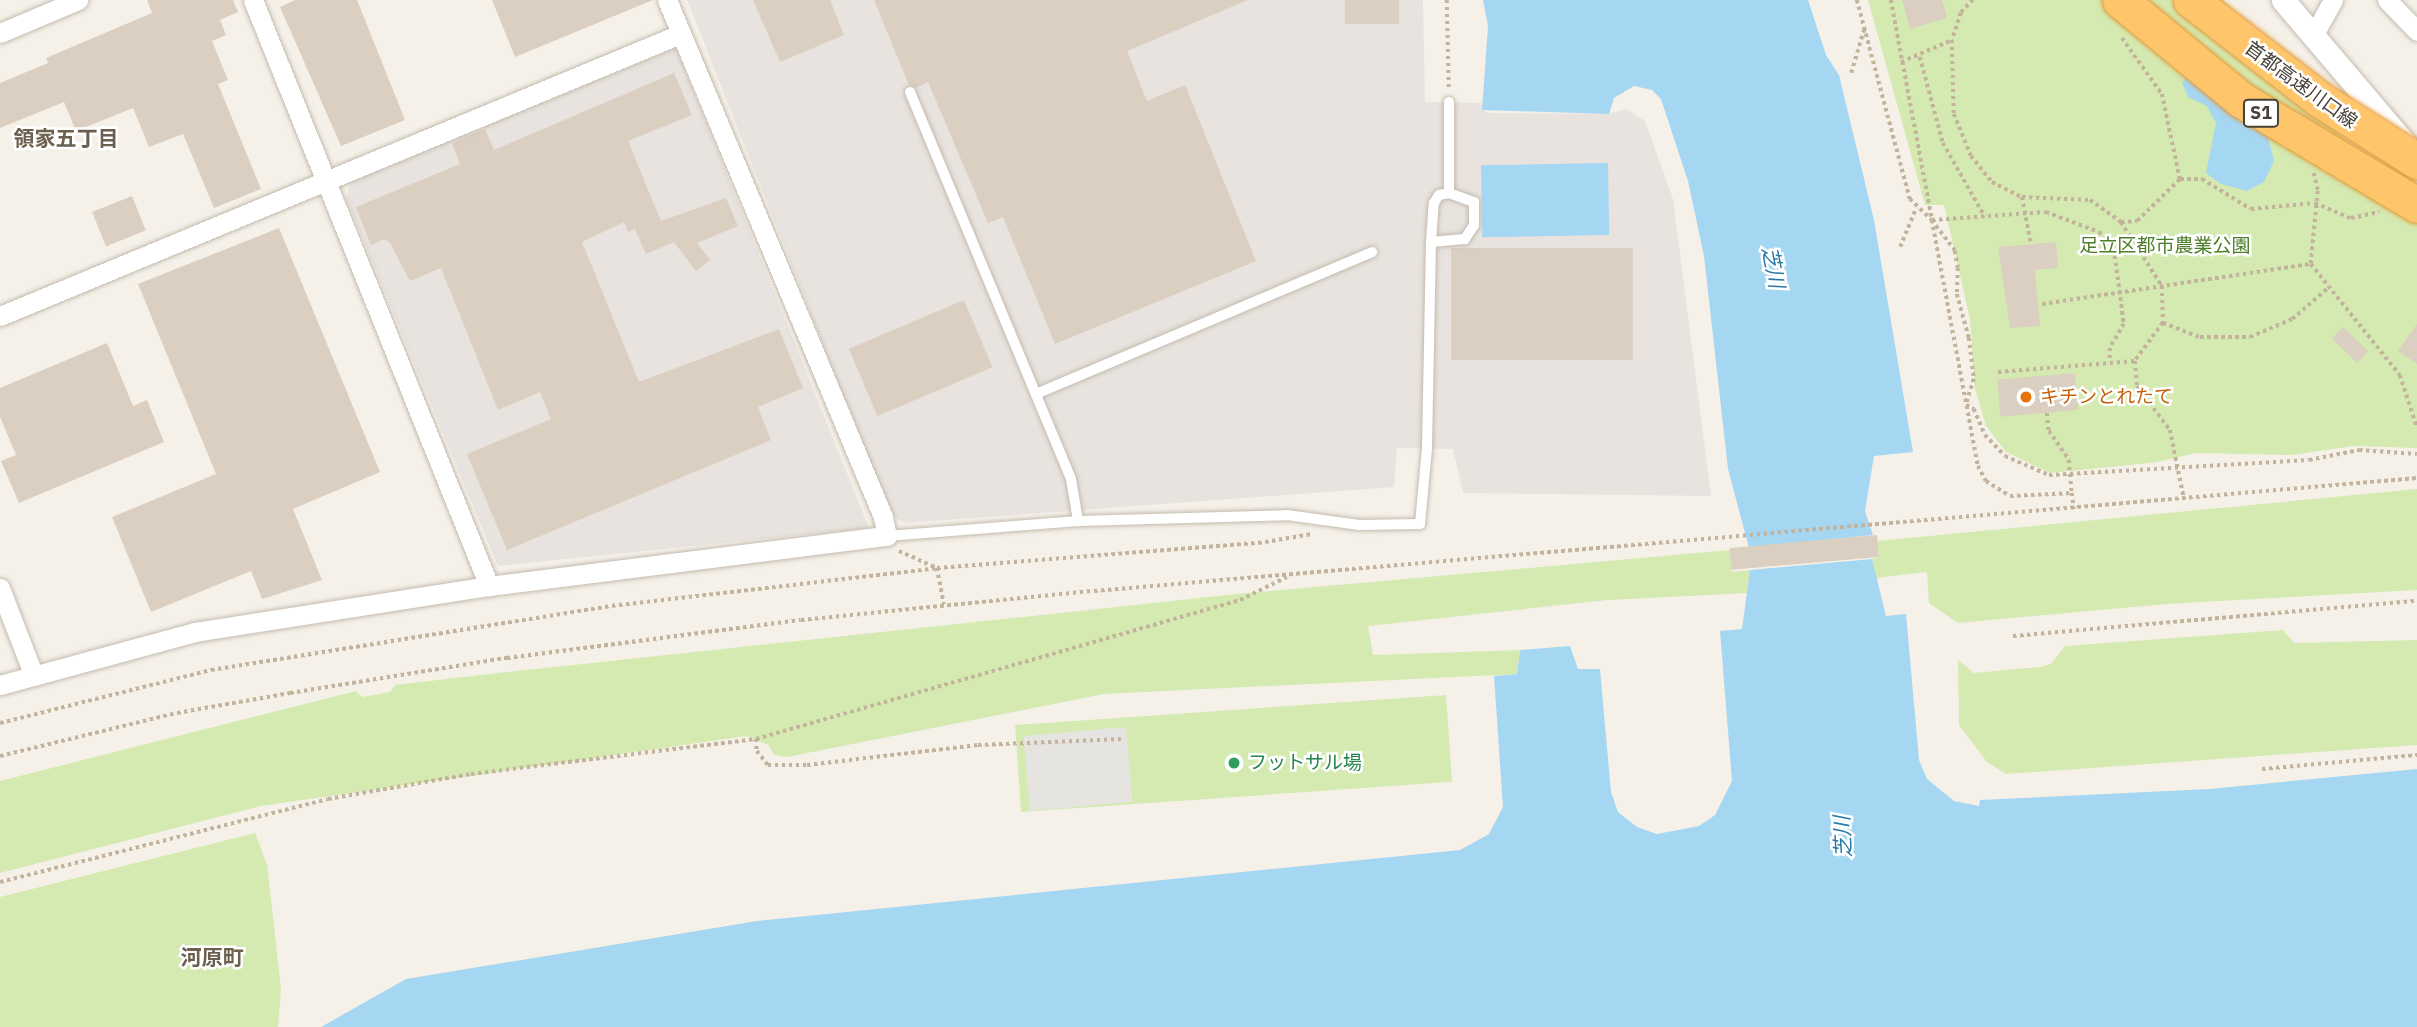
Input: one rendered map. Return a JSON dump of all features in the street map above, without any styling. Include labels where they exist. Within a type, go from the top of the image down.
[{"type":"highway","name":"首都高速川口線","points":[[2120,0],[2240,99],[2402,208]]},
{"type":"highway","points":[[2150,0],[2219,60],[2311,126],[2417,189]]},
{"type":"highway","name":"首都高速川口線","points":[[2191,0],[2319,99],[2411,151]]},
{"type":"street","points":[[0,33],[78,0]]},
{"type":"street","points":[[253,0],[489,586]]},
{"type":"street","points":[[0,685],[195,632],[489,586],[890,542],[883,517],[667,0]]},
{"type":"street","points":[[2283,0],[2411,151],[2417,148]]},
{"type":"street","points":[[2313,36],[2333,0]]},
{"type":"street","points":[[2386,0],[2417,31]]},
{"type":"street","points":[[0,316],[324,178],[680,34]]},
{"type":"street","points":[[0,588],[34,676]]},
{"type":"lane","points":[[910,93],[1071,479],[1078,521]]},
{"type":"lane","points":[[1449,102],[1449,193]]},
{"type":"lane","points":[[2402,208],[2417,189]]},
{"type":"lane","points":[[890,542],[1078,521],[1287,515],[1359,525],[1420,524],[1432,242],[1434,203],[1439,195],[1449,193],[1474,202],[1474,226],[1465,239],[1432,242]]},
{"type":"lane","points":[[1036,394],[1372,252]]},
{"type":"path","points":[[1447,0],[1449,102]]},
{"type":"path","points":[[1857,0],[1916,208],[1932,220],[1955,251],[1958,268],[1957,294],[1969,338],[1974,379],[1966,405]]},
{"type":"path","points":[[1891,0],[1978,466],[1998,491],[2010,496],[2072,493]]},
{"type":"path","points":[[1973,0],[1961,13],[1952,40],[1954,114],[1971,156],[1992,182],[2022,197],[2090,200],[2121,222],[2162,286],[2163,323],[2135,361],[2137,386],[2170,430],[2180,465],[2184,498]]},
{"type":"path","points":[[1851,73],[1865,27]]},
{"type":"path","points":[[2120,35],[2162,94],[2180,178]]},
{"type":"path","points":[[1901,62],[1920,57],[1952,40]]},
{"type":"path","points":[[1920,57],[1943,143],[1985,217]]},
{"type":"path","points":[[2313,170],[2318,191],[2311,264],[2400,375],[2417,427]]},
{"type":"path","points":[[2121,222],[2137,221],[2180,178],[2202,179],[2251,209],[2315,203],[2351,218],[2402,208]]},
{"type":"path","points":[[2022,197],[2028,216],[2031,243]]},
{"type":"path","points":[[1900,247],[1916,208]]},
{"type":"path","points":[[1932,220],[2028,216],[2046,212],[2099,232],[2114,249],[2124,324],[2110,348],[2110,362]]},
{"type":"path","points":[[2042,304],[2311,264]]},
{"type":"path","points":[[2163,323],[2200,337],[2250,337],[2292,319],[2328,288]]},
{"type":"path","points":[[1998,372],[2135,361]]},
{"type":"path","points":[[1966,405],[1974,409],[1985,435],[2005,456],[2042,474],[2309,460],[2359,450],[2417,454]]},
{"type":"path","points":[[2047,413],[2049,431],[2069,460],[2074,509]]},
{"type":"path","points":[[0,756],[177,713],[290,693],[519,657],[944,604],[1876,528],[2417,478]]},
{"type":"path","points":[[0,723],[211,670],[485,624],[937,568],[1265,542],[1319,533]]},
{"type":"path","points":[[890,542],[937,568]]},
{"type":"path","points":[[937,568],[944,604]]},
{"type":"path","points":[[0,882],[328,799],[471,774],[756,739],[1240,600],[1292,575]]},
{"type":"path","points":[[2013,636],[2417,600]]},
{"type":"path","points":[[756,739],[757,751],[768,765],[807,765],[978,745],[1121,739]]},
{"type":"path","points":[[2262,769],[2417,755]]},
{"type":"shaded area","points":[[687,0],[1423,0],[1425,102],[1483,103],[1482,109],[1489,113],[1609,114],[1626,109],[1645,121],[1673,199],[1711,496],[1463,493],[1453,449],[1397,448],[1394,487],[905,523],[891,515]]},
{"type":"shaded area","points":[[676,48],[869,528],[498,566],[346,198],[351,182]]},
{"type":"shaded area","points":[[1126,727],[1133,802],[1030,811],[1023,736]]},
{"type":"green space","name":"足立区都市農業公園","points":[[1868,0],[2223,0],[2364,162],[2417,212],[2417,448],[2353,446],[2292,455],[2196,453],[2158,462],[2050,473],[2006,452],[1986,426],[1975,389],[1970,319],[1944,205],[1925,205]]},
{"type":"green space","points":[[2417,489],[2417,590],[2167,604],[1958,623],[1929,603],[1927,572],[1876,578],[1872,559],[1879,557],[1877,541]]},
{"type":"green space","points":[[1730,550],[1732,572],[1750,570],[1749,593],[1608,600],[1368,626],[1373,655],[1520,650],[1517,674],[1104,694],[787,757],[774,755],[768,745],[746,736],[261,806],[0,873],[0,781],[356,691],[362,697],[390,692],[395,685],[498,673],[1237,594]]},
{"type":"green space","points":[[2283,630],[2294,643],[2417,640],[2417,745],[2006,774],[1987,762],[1959,725],[1958,660],[1974,673],[2040,667],[2051,664],[2065,646]]},
{"type":"green space","name":"フットサル場","points":[[1446,695],[1452,782],[1021,812],[1015,725]]},
{"type":"green space","points":[[255,833],[267,864],[281,989],[278,1027],[0,1027],[0,897]]},
{"type":"water","name":"芝川","points":[[1483,0],[1808,0],[1826,55],[1839,75],[1874,220],[1913,452],[1874,456],[1865,511],[1873,535],[1749,548],[1728,469],[1704,256],[1688,181],[1661,99],[1652,90],[1634,86],[1614,98],[1609,114],[1482,110],[1488,26]]},
{"type":"water","points":[[2186,77],[2268,137],[2274,161],[2264,182],[2247,191],[2221,184],[2206,173],[2216,123],[2207,106],[2188,97],[2182,83]]},
{"type":"water","points":[[1608,163],[1609,235],[1482,237],[1481,165]]},
{"type":"water","name":"芝川","points":[[1872,559],[1886,616],[1906,614],[1919,760],[1927,779],[1954,801],[1979,806],[1980,800],[2209,789],[2417,769],[2417,1027],[321,1027],[406,979],[757,921],[1460,850],[1489,834],[1503,807],[1494,676],[1517,674],[1520,650],[1570,646],[1578,669],[1600,669],[1611,792],[1618,812],[1637,827],[1657,834],[1699,826],[1715,815],[1732,781],[1720,631],[1742,629],[1750,570]]},
{"type":"building","points":[[147,0],[233,0],[238,12],[220,20],[226,35],[212,41],[228,80],[218,84],[261,189],[214,208],[183,134],[149,147],[133,108],[76,131],[64,102],[0,128],[0,83],[48,63],[46,58],[152,13]]},
{"type":"building","points":[[295,0],[357,0],[405,120],[341,146],[280,7]]},
{"type":"building","points":[[492,0],[653,0],[515,57]]},
{"type":"building","points":[[753,0],[830,0],[844,35],[780,62]]},
{"type":"building","points":[[874,0],[1248,0],[1127,51],[1147,101],[1185,85],[1256,261],[1055,344],[1003,217],[988,223],[928,82],[916,88],[909,85]]},
{"type":"building","points":[[1345,0],[1399,0],[1399,24],[1345,24]]},
{"type":"building","points":[[1902,0],[1942,0],[1947,18],[1910,29]]},
{"type":"building","points":[[674,73],[692,115],[628,141],[661,221],[726,198],[738,226],[697,243],[710,260],[696,271],[674,242],[646,254],[635,229],[628,232],[624,222],[582,242],[639,382],[779,329],[803,388],[758,407],[771,440],[507,550],[467,454],[551,419],[540,392],[498,410],[441,268],[410,281],[390,243],[385,239],[371,245],[356,207],[460,164],[452,143],[485,129],[494,150]]},
{"type":"building","points":[[132,196],[146,230],[106,246],[92,212]]},
{"type":"building","points":[[279,228],[380,472],[293,509],[322,580],[262,599],[251,571],[151,612],[112,517],[216,474],[138,284]]},
{"type":"building","points":[[2056,242],[2058,268],[2035,270],[2040,326],[2010,328],[1998,247]]},
{"type":"building","points":[[1451,248],[1633,248],[1633,360],[1451,360]]},
{"type":"building","points":[[964,300],[993,367],[877,416],[849,349]]},
{"type":"building","points":[[2417,324],[2417,364],[2398,351]]},
{"type":"building","points":[[2343,327],[2368,351],[2357,363],[2332,339]]},
{"type":"building","points":[[107,343],[133,406],[147,400],[164,442],[19,503],[1,461],[16,455],[0,417],[0,388]]},
{"type":"building","points":[[2075,373],[2078,410],[2001,417],[1997,380]]},
{"type":"building","points":[[1877,535],[1879,557],[1731,570],[1730,548]]},
{"type":"place","name":"キチンとれたて","points":[[2026,397]]},
{"type":"place","name":"フットサル場","points":[[1234,763]]},
{"type":"district","name":"領家五丁目","points":[[66,138]]},
{"type":"district","name":"河原町","points":[[212,957]]}]
